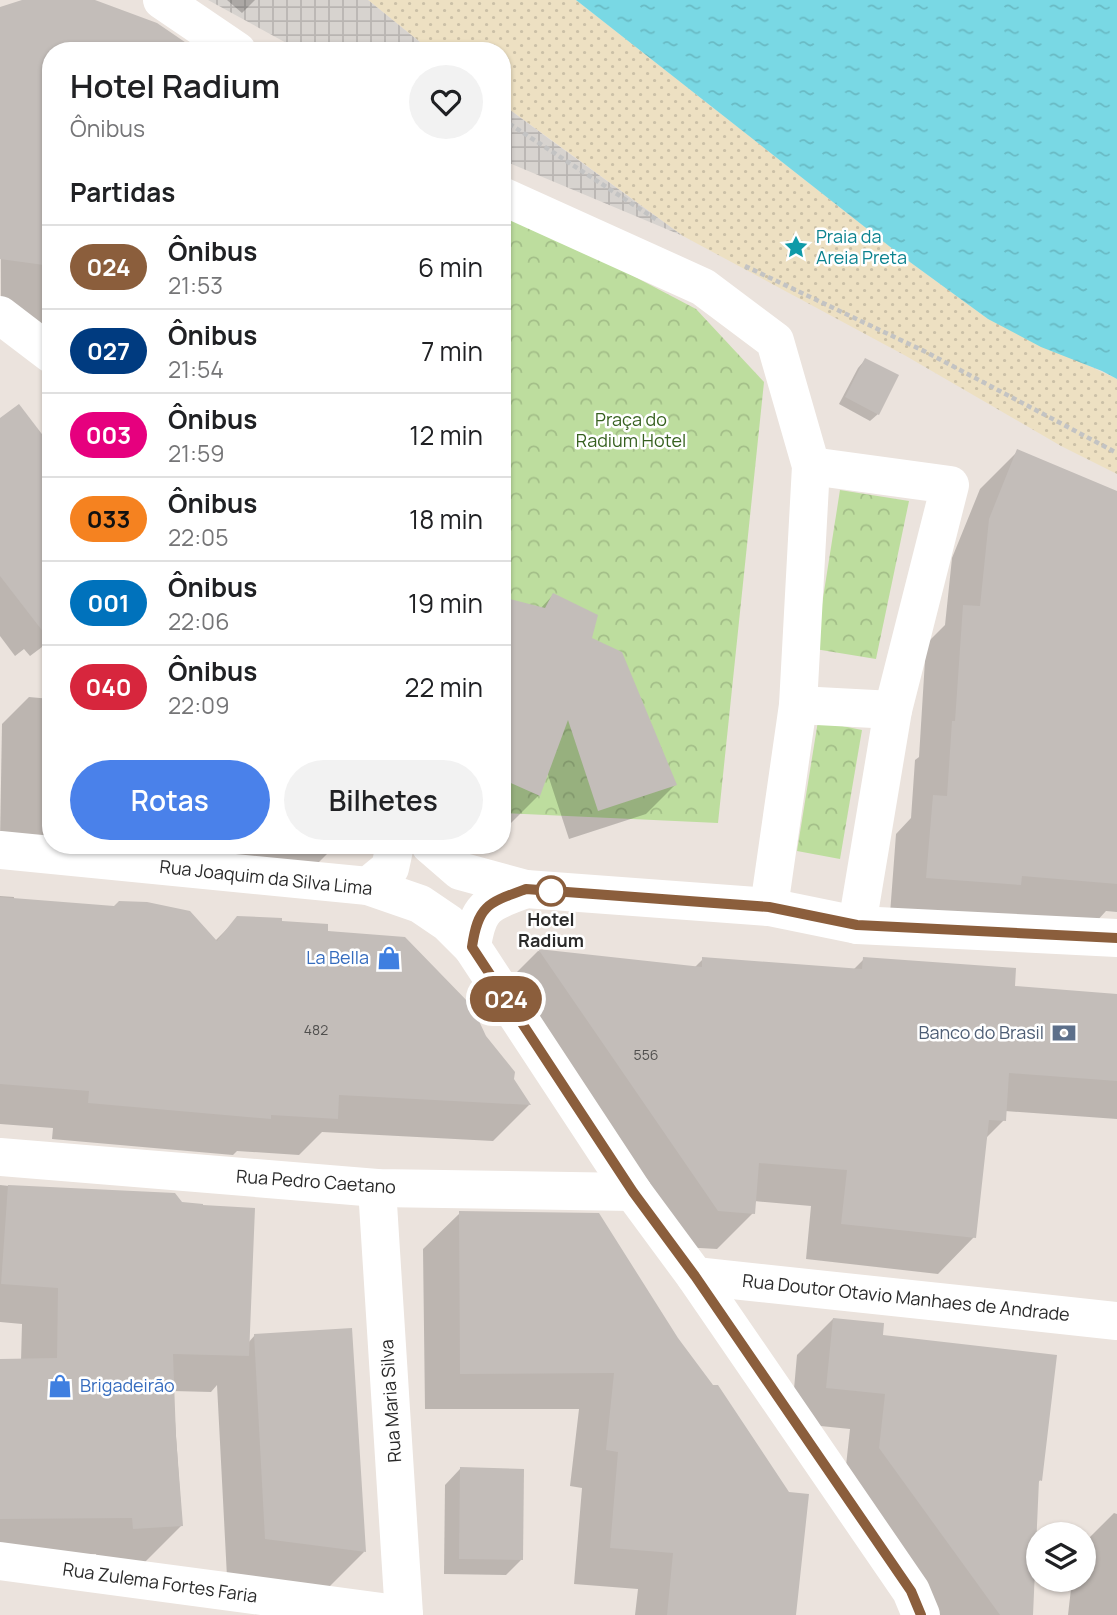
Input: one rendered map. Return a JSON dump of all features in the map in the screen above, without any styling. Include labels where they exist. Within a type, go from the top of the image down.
[{"type":"street","points":[[162,0],[224,42]]},
{"type":"street","points":[[511,200],[704,287],[775,341],[811,466],[799,705],[769,907]]},
{"type":"street","points":[[0,315],[42,347]]},
{"type":"street","points":[[811,466],[950,485],[893,710],[857,925]]},
{"type":"street","points":[[799,705],[893,710]]},
{"type":"street","name":"Rua Joaquim da Silva Lima","points":[[0,850],[368,886],[420,904],[448,923],[472,947],[633,1192],[695,1276],[911,1591],[921,1615]]},
{"type":"street","points":[[368,886],[390,868],[394,854]]},
{"type":"street","points":[[440,854],[460,871],[526,889],[769,907],[857,925],[1117,938]]},
{"type":"street","points":[[472,947],[476,923],[493,901],[526,889]]},
{"type":"street","name":"Rua Pedro Caetano","points":[[0,1157],[377,1188],[633,1192]]},
{"type":"street","name":"Rua Maria Silva","points":[[377,1188],[404,1615]]},
{"type":"street","name":"Rua Doutor Otavio Manhaes de Andrade","points":[[695,1276],[1117,1321]]},
{"type":"street","name":"Rua Zulema Fortes Faria","points":[[0,1561],[404,1615]]},
{"type":"path","points":[[511,125],[660,222]]},
{"type":"path","points":[[744,265],[926,352],[1117,453]]},
{"type":"sand","name":"Praia da Areia Preta","points":[[368,0],[576,0],[903,257],[988,319],[1117,379],[1117,474],[1061,446],[906,356],[683,236],[511,111],[511,42],[420,42]]},
{"type":"green space","name":"Praça do Radium Hotel","points":[[511,212],[696,309],[764,382],[718,823],[511,813]]},
{"type":"green space","points":[[840,490],[909,501],[876,659],[815,649]]},
{"type":"green space","points":[[818,721],[862,730],[840,859],[797,851]]},
{"type":"shaded area","points":[[208,0],[368,0],[420,42],[285,42]]},
{"type":"shaded area","points":[[511,111],[552,141],[683,236],[511,164]]},
{"type":"water","points":[[576,0],[1117,0],[1117,379],[1041,347],[988,319],[903,257]]},
{"type":"building","points":[[22,0],[95,0],[157,23],[185,42],[42,42],[42,265],[0,259],[0,7]]},
{"type":"building","points":[[865,358],[899,375],[879,415],[845,397]]},
{"type":"building","points":[[19,404],[42,434],[42,630],[0,576],[0,418]]},
{"type":"building","points":[[1017,449],[1117,491],[1117,884],[1022,876],[1021,885],[926,878],[933,795],[947,796],[963,605],[980,606],[989,519]]},
{"type":"building","points":[[553,593],[598,615],[592,638],[622,652],[677,785],[598,811],[568,720],[540,796],[511,783],[511,599],[545,608]]},
{"type":"building","points":[[0,897],[114,906],[119,901],[147,902],[190,911],[217,941],[237,916],[328,924],[328,931],[405,937],[472,1006],[486,1036],[515,1072],[514,1079],[531,1105],[339,1095],[338,1119],[271,1115],[271,1119],[88,1103],[89,1091],[0,1084]]},
{"type":"building","points":[[538,949],[702,967],[702,957],[862,969],[863,957],[1016,968],[1015,986],[1117,994],[1117,1081],[1009,1073],[1006,1121],[989,1120],[976,1238],[841,1224],[847,1170],[759,1163],[755,1214],[718,1211]]},
{"type":"building","points":[[8,1185],[175,1193],[182,1202],[255,1208],[249,1356],[173,1354],[183,1526],[133,1529],[132,1518],[0,1519],[0,1359],[57,1358],[58,1288],[1,1284]]},
{"type":"building","points":[[459,1211],[599,1213],[678,1338],[713,1385],[718,1385],[789,1492],[809,1494],[796,1615],[667,1615],[673,1553],[610,1548],[618,1452],[606,1450],[614,1373],[460,1374]]},
{"type":"building","points":[[833,1318],[884,1323],[883,1335],[1057,1355],[1042,1481],[1039,1480],[1037,1522],[1026,1522],[1026,1592],[1034,1592],[1033,1615],[1000,1615],[879,1448],[885,1394],[826,1388]]},
{"type":"building","points":[[352,1328],[366,1552],[265,1539],[254,1334]]},
{"type":"building","points":[[460,1467],[524,1469],[523,1560],[459,1559]]},
{"type":"bus line","name":"024","points":[[921,1615],[911,1591],[695,1276],[633,1192],[472,947],[476,923],[493,901],[526,889],[769,907],[857,925],[1117,938]]},
{"type":"place","name":"Praia da Areia Preta","points":[[796,247]]},
{"type":"place","name":"Hotel Radium","points":[[551,891]]},
{"type":"place","name":"La Bella","points":[[389,958]]},
{"type":"place","name":"Banco do Brasil","points":[[1064,1033]]},
{"type":"place","name":"Brigadeirão","points":[[60,1386]]}]
